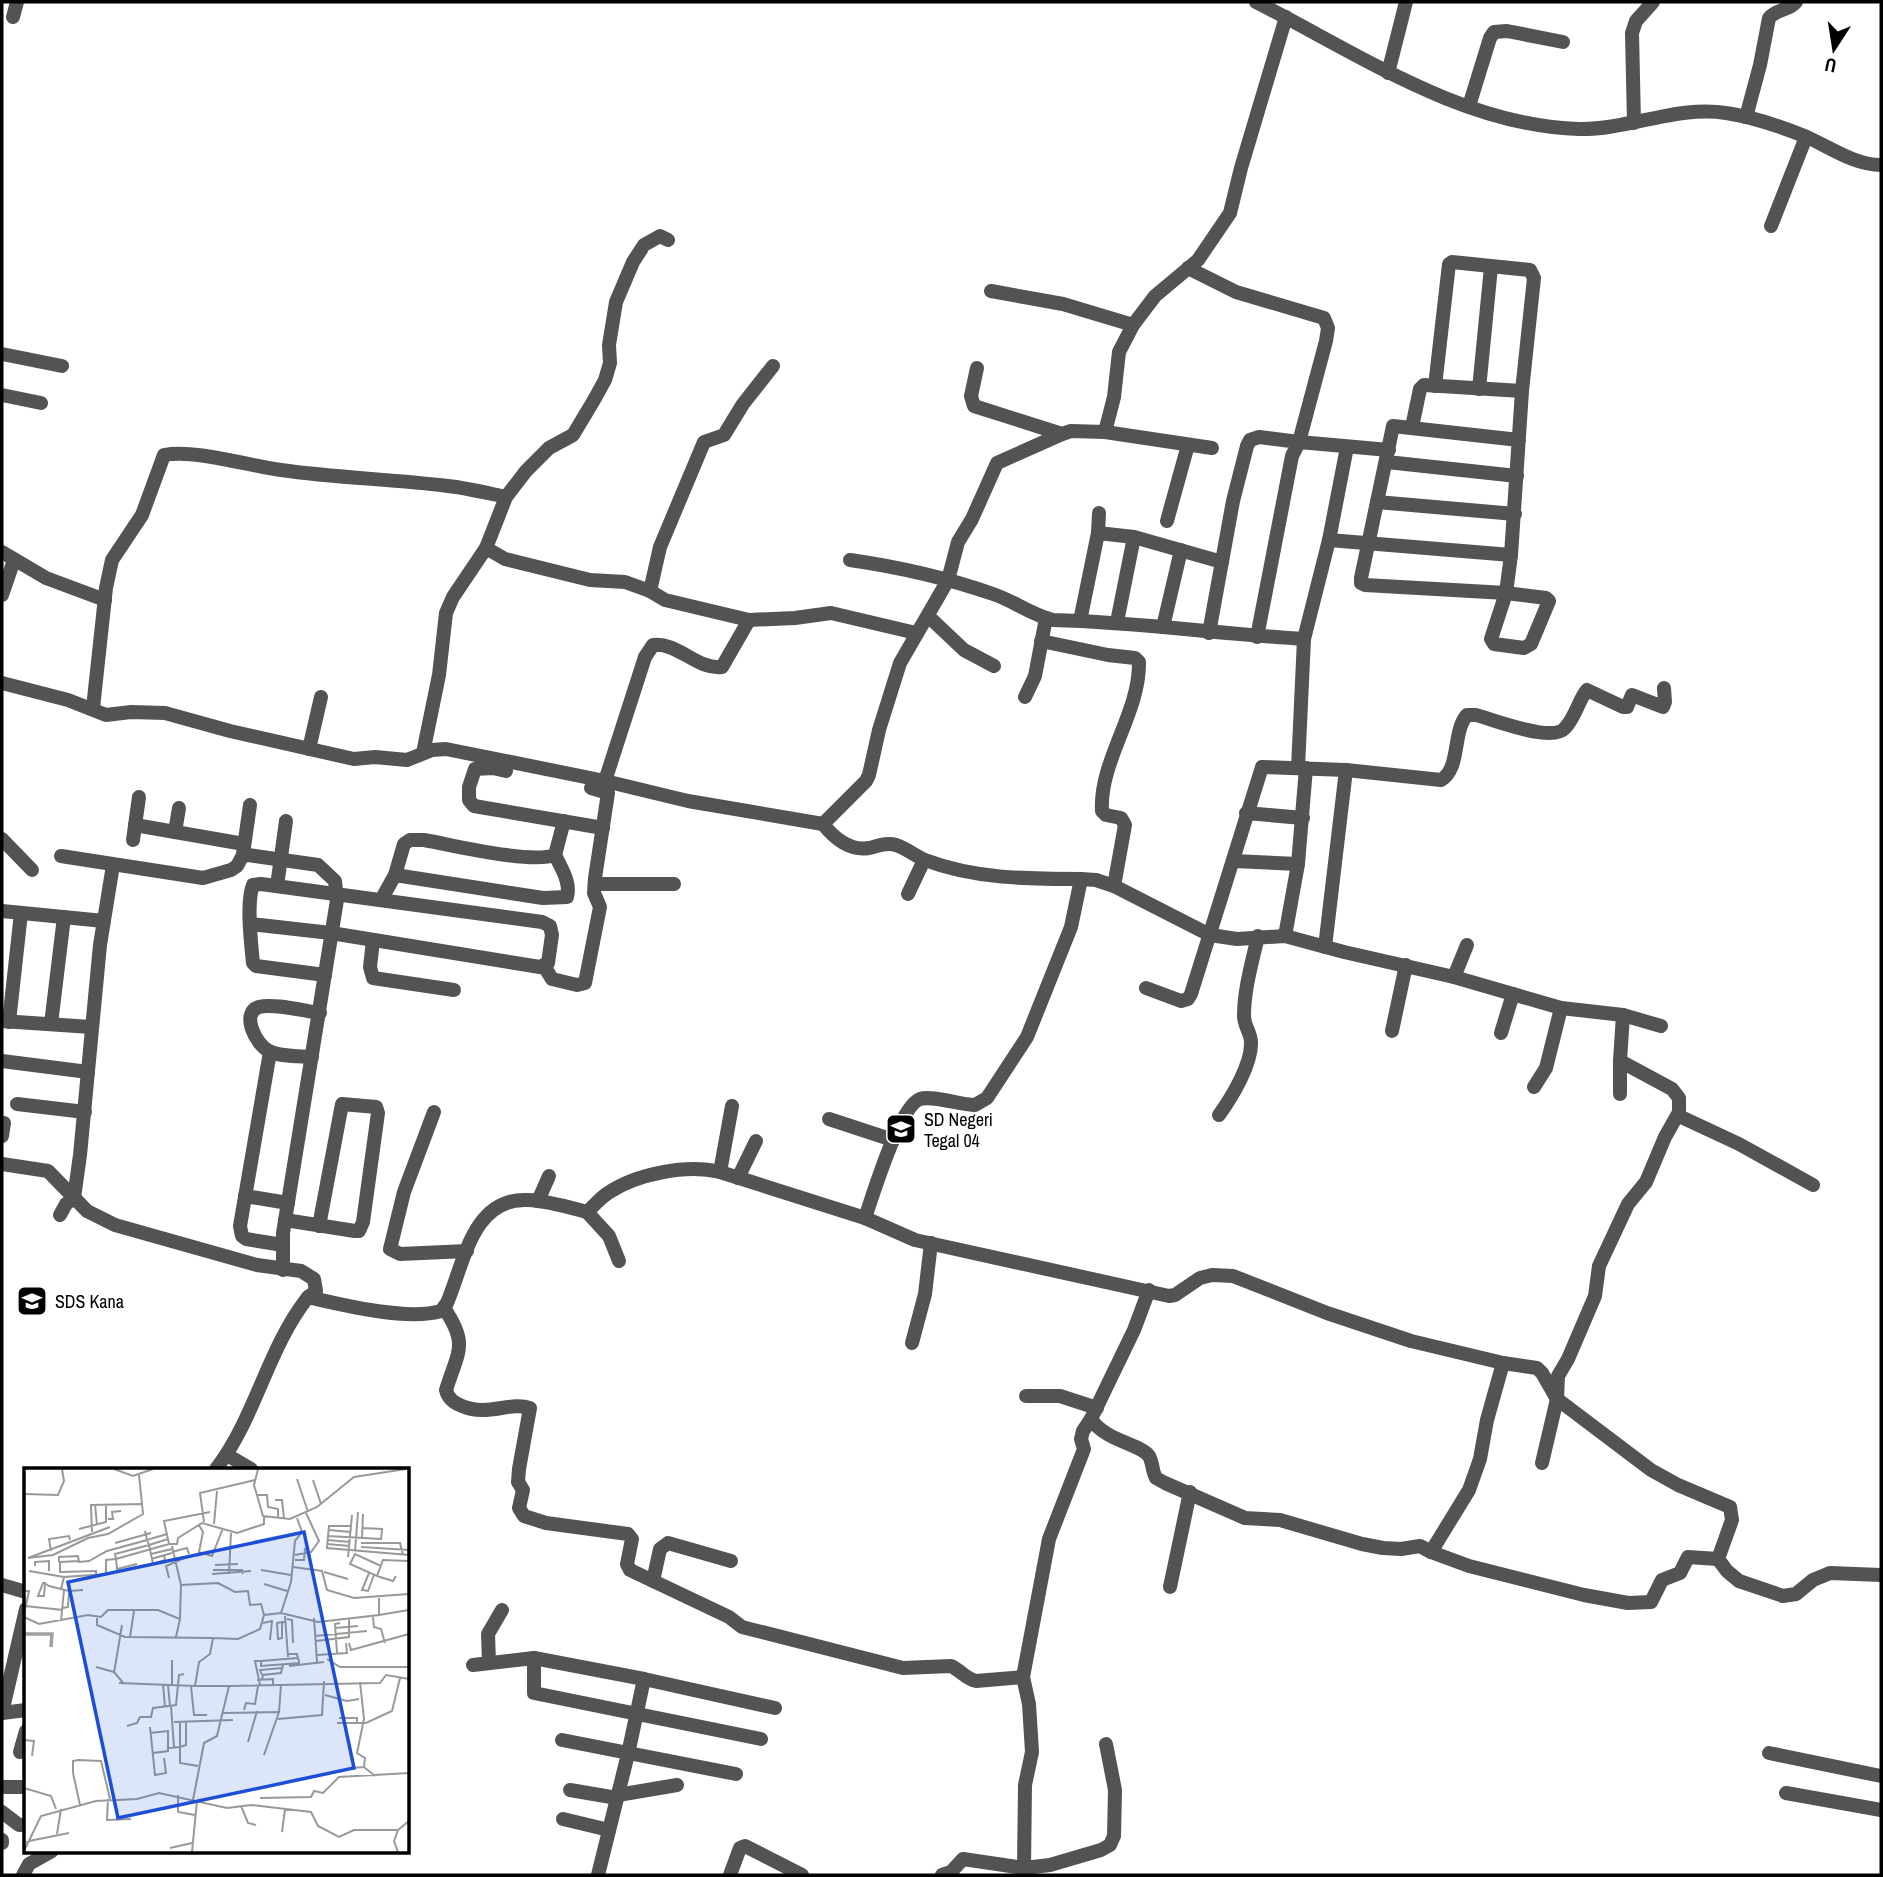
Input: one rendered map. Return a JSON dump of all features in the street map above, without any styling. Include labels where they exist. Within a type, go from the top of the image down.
[{"type":"street","points":[[13,17],[17,2]]},
{"type":"street","points":[[1256,2],[1388,73],[1428,91],[1534,124],[1579,129],[1701,111],[1746,117],[1806,137],[1853,159],[1881,165]]},
{"type":"street","points":[[1388,73],[1406,2]]},
{"type":"street","points":[[1634,123],[1632,33],[1636,21],[1653,2]]},
{"type":"street","points":[[1746,117],[1769,18],[1772,14],[1792,7],[1796,2]]},
{"type":"street","points":[[1105,432],[1114,397],[1119,352],[1133,325],[1148,303],[1204,253],[1232,207],[1286,17]]},
{"type":"street","points":[[1478,108],[1490,38],[1494,32],[1507,31],[1563,42]]},
{"type":"street","points":[[1771,226],[1806,137]]},
{"type":"street","points":[[424,753],[439,676],[446,613],[453,597],[486,548],[506,497],[526,471],[550,448],[573,435],[580,424],[605,380],[610,363],[609,345],[614,307],[633,261],[654,238],[660,236],[668,240]]},
{"type":"street","points":[[1435,386],[1449,264],[1452,261],[1531,270],[1534,278],[1522,391],[1515,514],[1511,555],[1506,593],[1491,642],[1524,648],[1531,644],[1548,599],[1506,593],[1366,585],[1361,578],[1393,426],[1519,439]]},
{"type":"street","points":[[1479,388],[1491,267]]},
{"type":"street","points":[[1188,268],[1236,292],[1318,315],[1327,321],[1326,341],[1299,442],[1292,456],[1257,637]]},
{"type":"street","points":[[991,291],[1063,304],[1133,325]]},
{"type":"street","points":[[2,354],[62,366]]},
{"type":"street","points":[[650,591],[660,547],[704,442],[724,435],[743,404],[773,366]]},
{"type":"street","points":[[977,368],[971,396],[974,406],[1062,434]]},
{"type":"street","points":[[1412,427],[1420,389],[1424,385],[1522,391]]},
{"type":"street","points":[[2,395],[41,403]]},
{"type":"street","points":[[823,824],[869,775],[891,687],[900,663],[948,580],[958,542],[972,519],[998,463],[1071,431],[1105,432],[1212,448]]},
{"type":"street","points":[[1209,632],[1233,501],[1250,440],[1259,437],[1347,447],[1388,456],[1517,475]]},
{"type":"street","points":[[1167,522],[1188,445]]},
{"type":"street","points":[[1285,936],[1303,818],[1304,639],[1329,540],[1347,447]]},
{"type":"street","points":[[93,708],[112,561],[142,515],[164,455],[244,462],[277,470],[320,475],[449,486],[506,497]]},
{"type":"street","points":[[1377,502],[1515,514]]},
{"type":"street","points":[[1080,621],[1100,513]]},
{"type":"street","points":[[1098,533],[1134,537],[1222,562]]},
{"type":"street","points":[[1117,622],[1134,537]]},
{"type":"street","points":[[1329,540],[1511,555]]},
{"type":"street","points":[[486,548],[505,559],[590,580],[625,582],[665,600],[748,620],[831,613],[916,633]]},
{"type":"street","points":[[1163,627],[1181,550]]},
{"type":"street","points":[[2,595],[8,556],[46,578],[105,600]]},
{"type":"street","points":[[850,560],[887,565],[948,580],[1004,598],[1046,618],[1304,639]]},
{"type":"street","points":[[928,616],[964,650],[994,666]]},
{"type":"street","points":[[1025,697],[1035,676],[1046,618]]},
{"type":"street","points":[[605,781],[645,657],[653,645],[670,647],[709,667],[722,667],[748,620]]},
{"type":"street","points":[[1041,641],[1135,658],[1140,664],[1101,804],[1106,815],[1121,818],[1125,825],[1114,886]]},
{"type":"street","points":[[2,683],[93,708],[106,715],[131,712],[165,713],[230,731],[354,759],[375,757],[407,760],[432,750],[446,749],[605,781],[688,801],[823,824],[837,839],[853,846],[866,848],[891,844],[924,860],[985,875],[1027,879],[1096,880],[1114,886],[1210,935],[1237,939],[1285,936],[1454,977],[1561,1008],[1623,1016],[1661,1026]]},
{"type":"street","points":[[1146,988],[1181,1001],[1188,999],[1262,768],[1346,770],[1441,780],[1450,772],[1461,723],[1470,713],[1541,733],[1555,734],[1564,729],[1575,715],[1585,691],[1625,707],[1632,695],[1663,707],[1664,688]]},
{"type":"street","points":[[309,749],[321,697]]},
{"type":"street","points":[[251,924],[331,933],[544,966],[552,979],[577,985],[585,983],[600,907],[594,893],[608,793],[607,791],[494,768],[475,769],[469,787],[469,800],[474,806],[603,828]]},
{"type":"street","points":[[1325,947],[1346,770]]},
{"type":"street","points":[[139,797],[134,833],[174,832],[280,859],[318,865],[335,881],[337,894],[320,1013],[285,1220],[283,1270]]},
{"type":"street","points":[[61,856],[202,878],[220,874],[237,866],[244,850],[250,805]]},
{"type":"street","points":[[174,832],[179,808]]},
{"type":"street","points":[[1246,813],[1303,818]]},
{"type":"street","points":[[277,886],[286,821]]},
{"type":"street","points":[[395,876],[543,898],[567,897],[567,881],[555,855],[564,821]]},
{"type":"street","points":[[2,839],[32,870]]},
{"type":"street","points":[[381,900],[395,876],[404,844],[410,840],[522,856],[546,858],[555,855]]},
{"type":"street","points":[[908,894],[924,860]]},
{"type":"street","points":[[1234,861],[1298,864]]},
{"type":"street","points":[[60,1214],[74,1198],[104,921],[113,865]]},
{"type":"street","points":[[865,1218],[893,1140],[908,1112],[920,1099],[975,1105],[981,1103],[1027,1037],[1071,927],[1081,879]]},
{"type":"street","points":[[325,975],[256,966],[253,963],[251,887],[261,884],[542,922],[550,926],[552,935],[548,963],[544,966]]},
{"type":"street","points":[[595,884],[674,884]]},
{"type":"street","points":[[2,911],[104,921]]},
{"type":"street","points":[[21,913],[6,1022],[92,1027]]},
{"type":"street","points":[[51,1024],[64,917]]},
{"type":"street","points":[[1219,1115],[1235,1093],[1250,1054],[1251,1039],[1243,1020],[1246,986],[1258,936]]},
{"type":"street","points":[[373,940],[370,967],[373,978],[454,990]]},
{"type":"street","points":[[1454,977],[1467,945]]},
{"type":"street","points":[[1392,1031],[1406,965]]},
{"type":"street","points":[[1501,1033],[1513,994]]},
{"type":"street","points":[[312,1058],[270,1052],[258,1041],[250,1020],[251,1012],[265,1006],[320,1013]]},
{"type":"street","points":[[1534,1087],[1546,1068],[1561,1008]]},
{"type":"street","points":[[1620,1094],[1623,1016]]},
{"type":"street","points":[[270,1052],[240,1226],[242,1236],[283,1245]]},
{"type":"street","points":[[2,1061],[88,1072]]},
{"type":"street","points":[[1542,1463],[1557,1399],[1558,1376],[1595,1296],[1600,1266],[1628,1204],[1646,1182],[1678,1114],[1679,1098],[1672,1089],[1620,1061]]},
{"type":"street","points":[[17,1104],[85,1112]]},
{"type":"street","points":[[285,1220],[318,1226],[359,1231],[378,1112],[376,1107],[342,1104],[318,1226]]},
{"type":"street","points":[[720,1172],[732,1106]]},
{"type":"street","points":[[434,1112],[404,1192],[390,1248],[400,1254],[467,1251]]},
{"type":"street","points":[[1678,1114],[1813,1185]]},
{"type":"street","points":[[829,1119],[893,1140]]},
{"type":"street","points":[[738,1178],[756,1141]]},
{"type":"street","points":[[2,1164],[48,1171],[87,1211],[115,1225],[257,1265],[302,1271],[314,1279],[316,1291],[308,1297],[284,1334],[243,1426],[217,1468]]},
{"type":"street","points":[[587,1212],[604,1195],[642,1179],[677,1170],[720,1172],[865,1218],[906,1237],[931,1243],[1175,1295],[1200,1278],[1212,1275],[1233,1276],[1368,1327],[1503,1363],[1530,1366],[1540,1370],[1557,1399],[1662,1478],[1730,1507],[1732,1520],[1718,1559]]},
{"type":"street","points":[[538,1201],[549,1176]]},
{"type":"street","points":[[245,1196],[288,1203]]},
{"type":"street","points":[[308,1297],[360,1308],[433,1313],[443,1308],[453,1290],[481,1220],[494,1209],[517,1200],[538,1201],[587,1212],[609,1236],[619,1261]]},
{"type":"street","points":[[912,1343],[925,1294],[931,1243]]},
{"type":"street","points":[[1025,1872],[1025,1785],[1032,1752],[1029,1704],[1023,1678],[1049,1539],[1084,1449],[1081,1439],[1083,1431],[1134,1331],[1149,1290]]},
{"type":"street","points":[[443,1308],[460,1336],[459,1351],[446,1390],[448,1396],[455,1403],[472,1410],[488,1412],[518,1406],[530,1409],[518,1482],[523,1490],[519,1508],[524,1516],[545,1522],[628,1534],[632,1539],[628,1567],[729,1617],[742,1627],[903,1668],[951,1667],[976,1681],[1023,1678]]},
{"type":"street","points":[[1431,1552],[1469,1490],[1480,1458],[1487,1420],[1503,1363]]},
{"type":"street","points":[[1026,1395],[1059,1396],[1094,1413],[1099,1428],[1116,1440],[1149,1456],[1156,1478],[1245,1518],[1280,1520],[1362,1544],[1401,1549],[1420,1546],[1431,1552],[1511,1577],[1628,1603],[1651,1602],[1662,1580],[1680,1573],[1688,1557],[1718,1559]]},
{"type":"street","points":[[227,1455],[249,1468]]},
{"type":"street","points":[[1170,1587],[1189,1492]]},
{"type":"street","points":[[653,1581],[660,1549],[668,1543],[732,1561]]},
{"type":"street","points":[[1718,1559],[1727,1572],[1739,1581],[1783,1596],[1796,1594],[1813,1580],[1830,1573],[1881,1575]]},
{"type":"street","points":[[2,1585],[24,1591]]},
{"type":"street","points":[[489,1663],[488,1634],[502,1610]]},
{"type":"street","points":[[24,1618],[2,1713],[24,1710]]},
{"type":"street","points":[[534,1658],[534,1693],[761,1738]]},
{"type":"street","points":[[473,1665],[534,1658],[775,1708]]},
{"type":"street","points":[[597,1875],[644,1679]]},
{"type":"street","points":[[20,1752],[24,1738]]},
{"type":"street","points":[[562,1740],[736,1774]]},
{"type":"street","points":[[942,1875],[951,1872],[963,1859],[1025,1872],[1110,1845],[1114,1836],[1115,1790],[1106,1744]]},
{"type":"street","points":[[1769,1753],[1881,1776]]},
{"type":"street","points":[[570,1790],[618,1796],[677,1785]]},
{"type":"street","points":[[2,1787],[24,1787]]},
{"type":"street","points":[[1786,1793],[1881,1810]]},
{"type":"street","points":[[2,1812],[19,1825],[24,1825]]},
{"type":"street","points":[[564,1819],[609,1830]]},
{"type":"street","points":[[730,1875],[740,1848],[745,1846],[802,1875]]},
{"type":"street","points":[[23,1875],[29,1864],[48,1853]]},
{"type":"place","name":"SD Negeri Tegal 04","points":[[901,1129]]},
{"type":"place","name":"SDS Kana","points":[[32,1301]]}]
